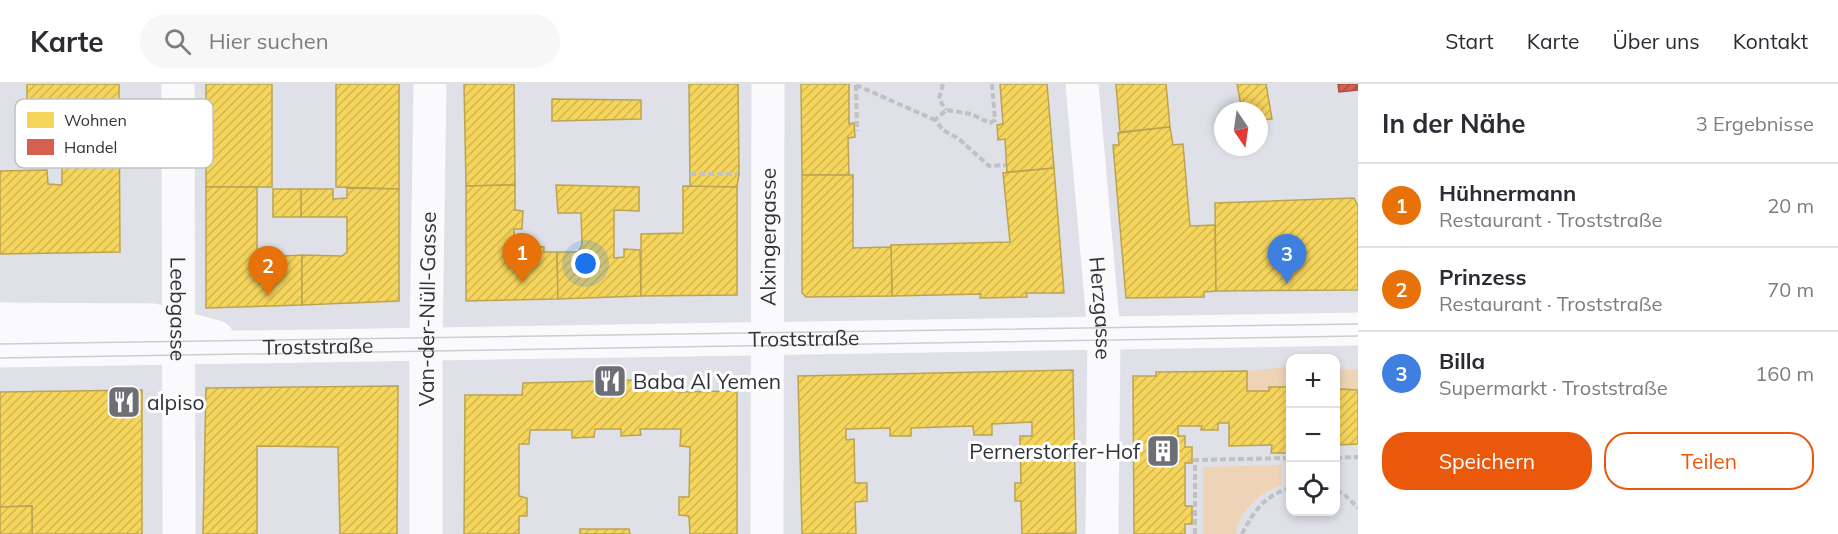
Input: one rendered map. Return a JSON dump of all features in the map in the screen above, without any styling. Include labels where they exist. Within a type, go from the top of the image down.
[{"type":"street","name":"Leebgasse","points":[[178,84],[178,99]]},
{"type":"street","name":"Van-der-Nüll-Gasse","points":[[426,534],[430,84]]},
{"type":"street","name":"Alxingergasse","points":[[767,534],[768,84]]},
{"type":"street","name":"Herzgasse","points":[[1083,84],[1104,333],[1102,534]]},
{"type":"street","name":"Leebgasse","points":[[178,168],[179,534]]},
{"type":"street","name":"Troststraße","points":[[0,319],[153,320],[179,338]]},
{"type":"street","name":"Troststraße","points":[[0,351],[179,338],[251,346],[1358,329]]},
{"type":"path","points":[[943,84],[939,99],[946,110],[971,114],[990,123],[995,120],[992,84]]},
{"type":"path","points":[[856,131],[856,85],[935,120],[943,130],[959,139],[989,166],[1006,165]]},
{"type":"path","points":[[935,120],[946,110]]},
{"type":"path","points":[[690,174],[768,174]]},
{"type":"path","points":[[1195,534],[1195,460],[1286,458]]},
{"type":"path","points":[[1340,458],[1358,458]]},
{"type":"path","points":[[1242,534],[1262,502],[1286,489]]},
{"type":"path","points":[[1340,493],[1358,508]]},
{"type":"shaded area","points":[[1286,367],[1285,387],[1269,387],[1269,391],[1247,391],[1247,371]]},
{"type":"shaded area","points":[[1358,369],[1358,390],[1340,389],[1340,370]]},
{"type":"shaded area","points":[[1282,465],[1281,485],[1252,503],[1242,517],[1236,534],[1203,534],[1203,467]]},
{"type":"building: Wohnen","points":[[27,84],[119,84],[119,99],[27,99]]},
{"type":"building: Wohnen","points":[[206,84],[272,84],[272,187],[206,187],[206,168],[213,168],[213,99],[206,99]]},
{"type":"building: Wohnen","points":[[336,84],[399,84],[399,189],[336,187]]},
{"type":"building: Wohnen","points":[[464,84],[514,84],[515,185],[466,186]]},
{"type":"building: Wohnen","points":[[689,84],[738,84],[739,174],[737,187],[690,187]]},
{"type":"building: Wohnen","points":[[801,84],[849,84],[849,124],[854,123],[855,137],[848,138],[849,175],[802,175]]},
{"type":"building: Wohnen","points":[[1000,84],[1047,84],[1054,168],[1007,172],[1005,139],[998,140],[997,125],[1003,124]]},
{"type":"building: Wohnen","points":[[1116,84],[1166,84],[1170,127],[1120,132]]},
{"type":"building: Wohnen","points":[[1237,84],[1266,84],[1272,119],[1268,119],[1268,102],[1240,102]]},
{"type":"building: Wohnen","points":[[552,99],[641,100],[641,119],[552,121]]},
{"type":"building: Wohnen","points":[[1170,127],[1173,145],[1183,144],[1190,226],[1215,225],[1216,291],[1204,292],[1204,297],[1126,298],[1113,145],[1119,145],[1118,133]]},
{"type":"building: Wohnen","points":[[62,168],[120,168],[120,252],[0,254],[0,171],[47,170],[48,184],[62,185]]},
{"type":"building: Wohnen","points":[[1054,168],[1064,293],[1026,293],[1027,297],[980,298],[981,294],[892,296],[891,245],[1010,242],[1003,173]]},
{"type":"building: Wohnen","points":[[802,175],[853,175],[853,248],[891,247],[892,296],[806,297],[802,293]]},
{"type":"building: Wohnen","points":[[515,185],[515,210],[523,211],[522,229],[514,229],[514,251],[519,255],[530,255],[531,246],[544,247],[544,252],[557,252],[558,299],[466,301],[466,186]]},
{"type":"building: Wohnen","points":[[556,185],[639,187],[639,211],[614,210],[614,258],[624,257],[624,249],[640,250],[641,296],[558,299],[557,252],[578,252],[582,245],[581,213],[558,213]]},
{"type":"building: Wohnen","points":[[683,186],[737,187],[737,295],[641,296],[641,234],[683,233]]},
{"type":"building: Wohnen","points":[[206,187],[257,187],[257,248],[265,257],[302,255],[302,305],[206,308]]},
{"type":"building: Wohnen","points":[[347,188],[399,189],[399,301],[302,305],[302,255],[342,256],[347,252],[347,217],[301,217],[301,189],[333,189],[333,199],[347,198]]},
{"type":"building: Wohnen","points":[[273,189],[301,189],[301,217],[273,217]]},
{"type":"building: Wohnen","points":[[1354,198],[1358,206],[1358,290],[1216,291],[1215,203]]},
{"type":"building: Wohnen","points":[[1073,370],[1076,533],[1022,534],[1021,501],[1015,501],[1015,483],[1021,483],[1020,436],[1032,436],[1032,422],[992,424],[992,435],[974,435],[973,426],[911,428],[911,436],[890,436],[890,428],[846,429],[846,440],[854,439],[855,483],[867,483],[867,501],[855,502],[856,534],[802,534],[798,376]]},
{"type":"building: Wohnen","name":"Pernerstorfer-Hof","points":[[1247,371],[1247,391],[1269,391],[1269,387],[1286,387],[1286,453],[1271,453],[1272,445],[1229,446],[1229,423],[1218,423],[1218,430],[1201,430],[1202,426],[1178,426],[1178,436],[1185,436],[1185,447],[1192,447],[1192,463],[1185,463],[1185,506],[1192,506],[1192,524],[1185,524],[1185,534],[1134,534],[1133,376],[1156,376],[1156,372]]},
{"type":"building: Wohnen","points":[[677,379],[678,392],[737,391],[737,534],[690,534],[689,516],[679,515],[679,497],[689,497],[690,447],[680,446],[681,429],[640,429],[641,435],[621,436],[621,429],[595,429],[594,437],[572,438],[572,430],[530,430],[529,444],[519,444],[519,496],[527,498],[527,516],[519,516],[519,534],[464,534],[465,395],[522,395],[523,383]]},
{"type":"building: Wohnen","points":[[398,386],[397,534],[340,534],[338,447],[257,446],[257,534],[203,534],[206,388]]},
{"type":"building: Wohnen","points":[[1340,389],[1358,390],[1358,444],[1340,445]]},
{"type":"building: Wohnen","points":[[142,390],[142,534],[32,534],[32,506],[0,507],[0,392]]},
{"type":"building: Wohnen","points":[[32,506],[32,534],[0,534],[0,507]]},
{"type":"building: Wohnen","points":[[580,529],[629,529],[630,534],[580,534]]},
{"type":"building: Handel","points":[[1338,84],[1358,84],[1358,90],[1339,92]]},
{"type":"tram line","points":[[0,344],[1358,324]]},
{"type":"tram line","points":[[0,358],[1358,336]]},
{"type":"place","name":"Hühnermann","points":[[522,283]]},
{"type":"place","name":"Billa","points":[[1287,284]]},
{"type":"place","name":"Prinzess","points":[[268,296]]},
{"type":"place","name":"Baba Al Yemen","points":[[610,381]]},
{"type":"place","name":"alpiso","points":[[124,402]]},
{"type":"place","name":"Pernerstorfer-Hof","points":[[1163,451]]}]
